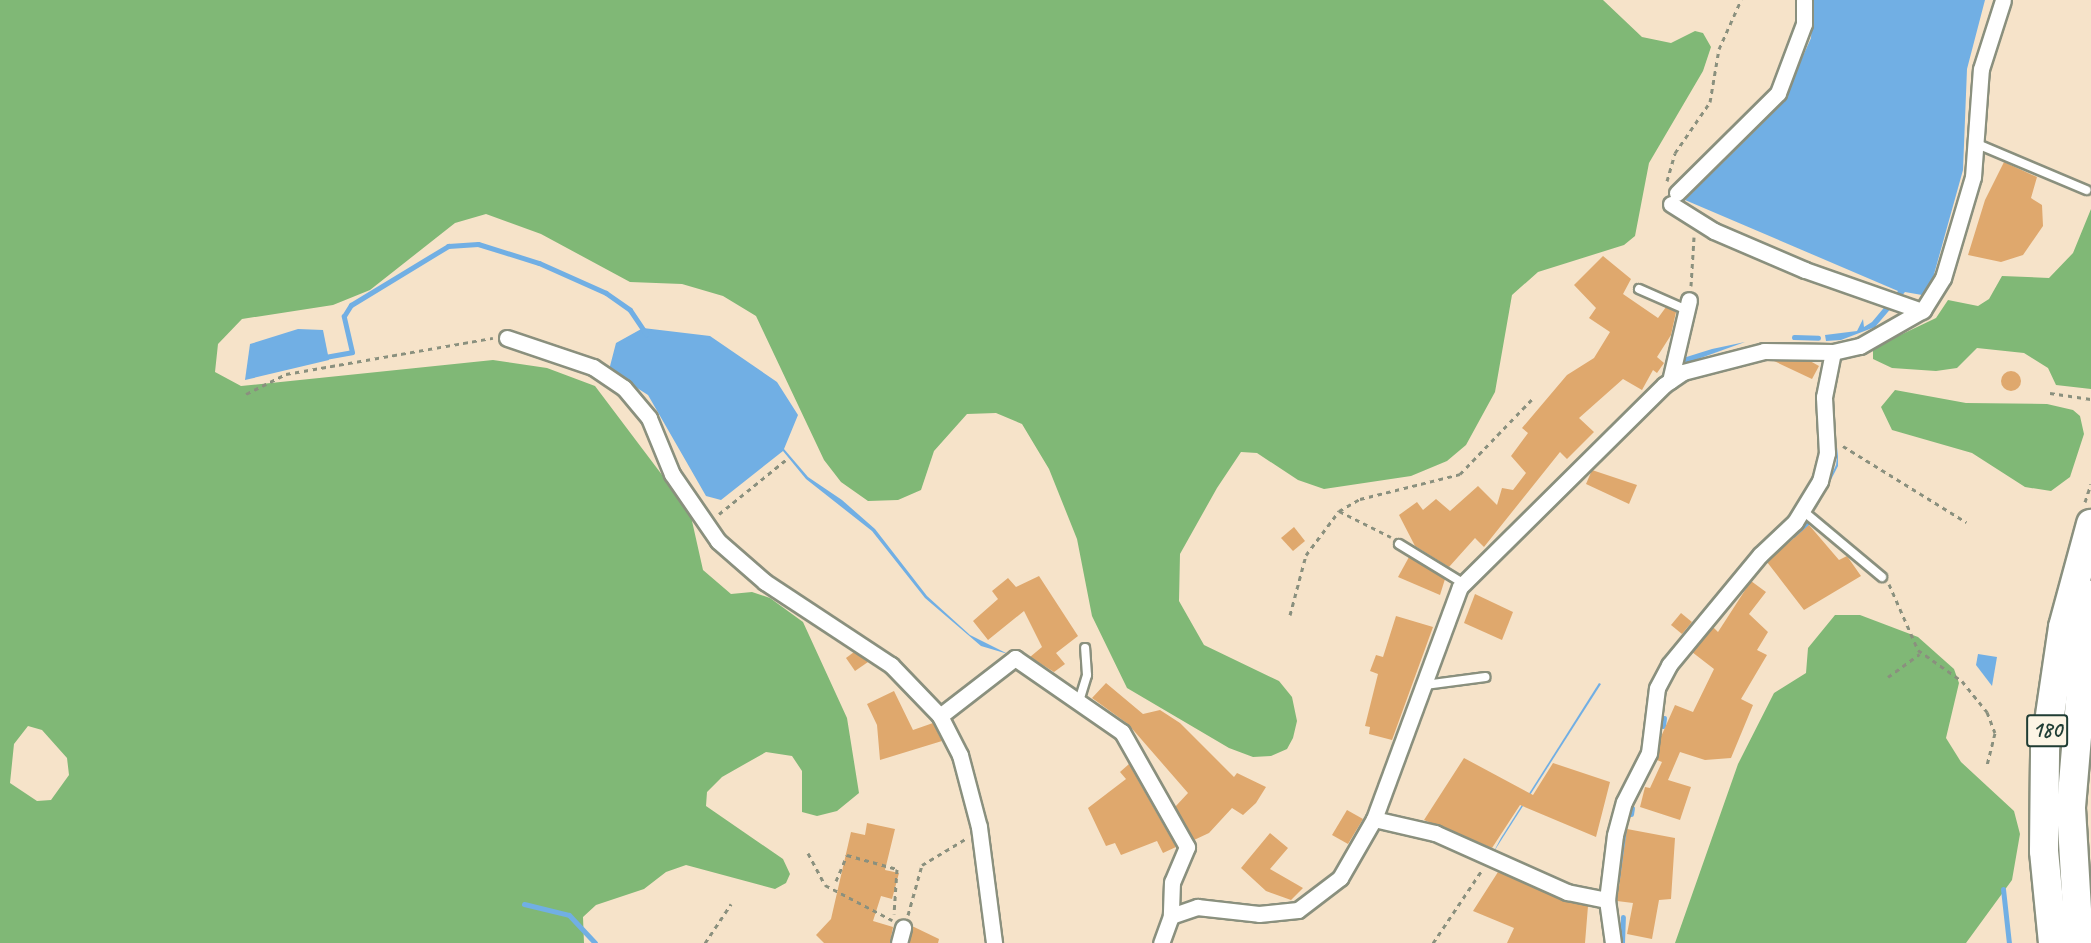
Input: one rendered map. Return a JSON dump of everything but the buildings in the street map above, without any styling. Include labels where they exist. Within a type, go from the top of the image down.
[{"type":"highway","name":"180","points":[[2053,943],[2044,851],[2045,749],[2063,627],[2091,524]]},
{"type":"highway","name":"180","points":[[2079,943],[2071,807],[2082,633],[2091,584]]},
{"type":"street","points":[[1804,0],[1804,24],[1778,93],[1674,199],[1714,231],[1894,303],[1922,311]]},
{"type":"street","points":[[1171,916],[1197,907],[1274,914],[1309,906],[1340,878],[1374,819],[1425,685],[1451,602],[1463,583],[1670,381],[1709,364],[1764,351],[1833,352],[1860,346],[1922,311],[1952,254],[1974,177],[1973,142],[1981,69],[2003,0]]},
{"type":"street","points":[[1670,381],[1688,305]]},
{"type":"street","points":[[507,338],[593,367],[624,387],[649,418],[672,474],[706,524],[765,582],[891,665],[940,716],[960,755],[980,830],[994,943]]},
{"type":"street","points":[[1613,943],[1607,900],[1619,816],[1649,753],[1663,676],[1760,555],[1803,511],[1820,481],[1827,442],[1824,397],[1833,352]]},
{"type":"street","points":[[940,716],[1016,658],[1080,698],[1122,732],[1185,841],[1188,854],[1172,882],[1171,916],[1161,943]]},
{"type":"street","points":[[1374,819],[1435,833],[1487,859],[1567,892],[1607,900]]},
{"type":"street","points":[[898,925],[899,943]]},
{"type":"lane","points":[[1973,142],[2086,190]]},
{"type":"lane","points":[[1640,289],[1688,305]]},
{"type":"lane","points":[[1803,511],[1882,577]]},
{"type":"lane","points":[[1399,544],[1463,583]]},
{"type":"lane","points":[[1080,698],[1087,675],[1085,648]]},
{"type":"lane","points":[[1425,685],[1485,677]]},
{"type":"path","points":[[1674,199],[1666,184],[1675,153],[1707,110],[1719,49],[1741,0]]},
{"type":"path","points":[[1688,305],[1697,251],[1691,233]]},
{"type":"path","points":[[246,394],[286,374],[507,338]]},
{"type":"path","points":[[2050,393],[2091,399]]},
{"type":"path","points":[[1290,615],[1306,555],[1339,512],[1360,499],[1460,474],[1535,396]]},
{"type":"path","points":[[1827,442],[1854,451],[1966,522]]},
{"type":"path","points":[[706,524],[787,459]]},
{"type":"path","points":[[1339,512],[1399,544]]},
{"type":"path","points":[[1882,577],[1920,654],[1962,681],[1987,712],[1995,733],[1987,764]]},
{"type":"path","points":[[1888,677],[1920,654]]},
{"type":"path","points":[[898,925],[922,865],[980,830]]},
{"type":"path","points":[[808,853],[825,885],[898,925]]},
{"type":"path","points":[[836,881],[847,855],[900,870],[898,925]]},
{"type":"path","points":[[1433,943],[1487,859]]},
{"type":"path","points":[[705,943],[731,904]]},
{"type":"green space","points":[[0,0],[1603,0],[1642,37],[1671,43],[1695,31],[1703,33],[1711,47],[1703,71],[1649,163],[1635,236],[1624,245],[1538,272],[1512,295],[1495,392],[1466,445],[1447,461],[1411,476],[1324,489],[1298,480],[1257,453],[1241,452],[1217,488],[1180,554],[1179,601],[1204,645],[1279,681],[1292,697],[1297,721],[1293,738],[1287,749],[1271,756],[1253,757],[1229,748],[1127,688],[1092,616],[1077,539],[1049,469],[1022,424],[996,413],[967,414],[934,451],[921,490],[898,500],[868,501],[841,482],[824,460],[756,316],[723,296],[682,284],[630,282],[541,234],[486,214],[455,223],[370,290],[333,305],[242,319],[218,344],[215,372],[241,386],[493,360],[547,368],[595,386],[690,512],[703,570],[731,594],[752,592],[770,598],[803,622],[847,718],[859,793],[837,811],[817,816],[802,812],[802,771],[792,756],[766,752],[722,777],[707,792],[706,806],[783,859],[790,874],[786,883],[775,889],[686,865],[666,872],[644,889],[596,905],[583,917],[584,943],[0,943]],"holes":[[[28,726],[42,730],[67,758],[69,775],[51,800],[37,801],[10,783],[14,744]]]},
{"type":"green space","points":[[2091,209],[2091,389],[2056,385],[2048,368],[2024,353],[1977,348],[1957,368],[1936,371],[1892,368],[1873,359],[1873,348],[1936,318],[1948,300],[1978,306],[1989,299],[2002,276],[2049,278],[2073,253]]},
{"type":"green space","points":[[1895,390],[1966,403],[2047,404],[2073,410],[2080,416],[2084,434],[2070,477],[2051,491],[2025,487],[1972,453],[1892,430],[1881,407]]},
{"type":"green space","points":[[1835,615],[1860,615],[1918,637],[1954,669],[1959,683],[1946,738],[1961,762],[2014,811],[2020,834],[2012,880],[1966,943],[1675,943],[1738,764],[1774,693],[1806,673],[1808,648]]},
{"type":"water","points":[[1813,0],[1985,0],[1967,69],[1963,170],[1933,278],[1922,295],[1905,292],[1875,327],[1841,340],[1826,341],[1825,335],[1857,331],[1863,319],[1864,327],[1872,322],[1898,291],[1685,200],[1781,105],[1811,38]]},
{"type":"water","points":[[643,328],[710,336],[777,382],[798,415],[784,449],[808,477],[842,500],[875,529],[927,596],[970,635],[1008,654],[981,646],[925,598],[872,531],[806,479],[783,451],[721,500],[706,496],[648,395],[609,370],[616,343]]},
{"type":"water","points":[[298,329],[323,330],[329,360],[245,380],[250,344]]},
{"type":"water","points":[[1745,342],[1684,364],[1680,359],[1712,349]]},
{"type":"water","points":[[1838,447],[1838,466],[1815,511],[1836,465]]},
{"type":"water","points":[[1978,654],[1997,657],[1992,686],[1976,665]]},
{"type":"water","points":[[1599,683],[1601,684],[1493,853],[1501,838]]},
{"type":"waterway","points":[[325,357],[352,352],[344,316],[351,305],[448,246],[478,244],[539,263],[606,293],[630,310],[646,334]]},
{"type":"waterway","points":[[1794,337],[1818,338]]},
{"type":"waterway","points":[[1795,535],[1806,524]]},
{"type":"waterway","points":[[1663,726],[1664,718]]},
{"type":"waterway","points":[[1631,814],[1632,808]]},
{"type":"waterway","points":[[1619,879],[1625,833]]},
{"type":"waterway","points":[[2003,889],[2009,943]]},
{"type":"waterway","points":[[524,904],[569,915],[595,943]]},
{"type":"waterway","points":[[1622,943],[1623,917]]}]
